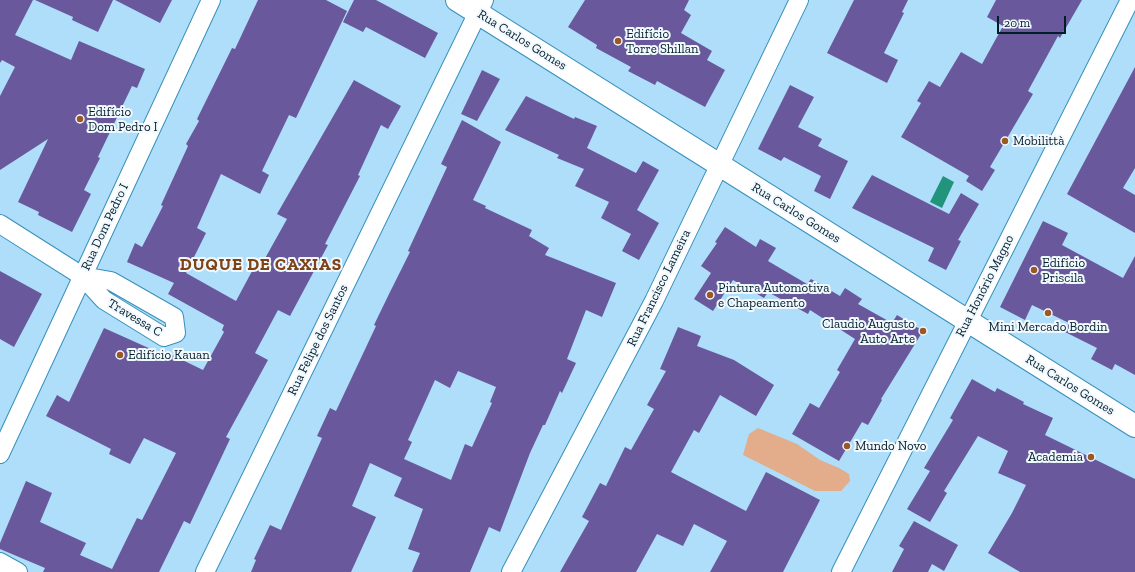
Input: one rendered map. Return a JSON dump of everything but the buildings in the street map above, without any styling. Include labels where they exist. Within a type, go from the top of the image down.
[{"type":"street","name":"Rua Dom Pedro I","points":[[0,454],[211,0]]},
{"type":"street","name":"Rua Carlos Gomes","points":[[457,0],[481,6],[720,165],[1135,426]]},
{"type":"street","name":"Rua Francisco Lameira","points":[[511,572],[654,301],[799,0]]},
{"type":"street","name":"Rua Honório Magno","points":[[841,572],[1130,0]]},
{"type":"street","name":"Rua Felipe dos Santos","points":[[205,572],[481,6]]},
{"type":"street","name":"Travessa C","points":[[0,224],[82,276],[104,300],[164,337],[176,333],[174,317],[111,281],[82,276]]},
{"type":"street","points":[[0,562],[18,572]]},
{"type":"shaded area","points":[[943,176],[954,182],[942,208],[930,202]]},
{"type":"shaded area","points":[[758,428],[797,444],[820,460],[839,468],[849,474],[850,481],[841,491],[815,491],[743,455],[749,434]]},
{"type":"place","name":"Edifício Torre Shillan","points":[[618,41]]},
{"type":"place","name":"Edifício Dom Pedro I","points":[[80,119]]},
{"type":"place","name":"Mobilittà","points":[[1005,141]]},
{"type":"place","name":"Edifício Priscila","points":[[1034,270]]},
{"type":"place","name":"Pintura Automotiva e Chapeamento","points":[[710,295]]},
{"type":"place","name":"Mini Mercado Bordin","points":[[1048,313]]},
{"type":"place","name":"Claudio Augusto Auto Arte","points":[[923,331]]},
{"type":"place","name":"Edifício Kauan","points":[[120,355]]},
{"type":"place","name":"Mundo Novo","points":[[847,446]]},
{"type":"place","name":"Academia","points":[[1091,457]]},
{"type":"district","name":"DUQUE DE CAXIAS","points":[[261,265]]}]
